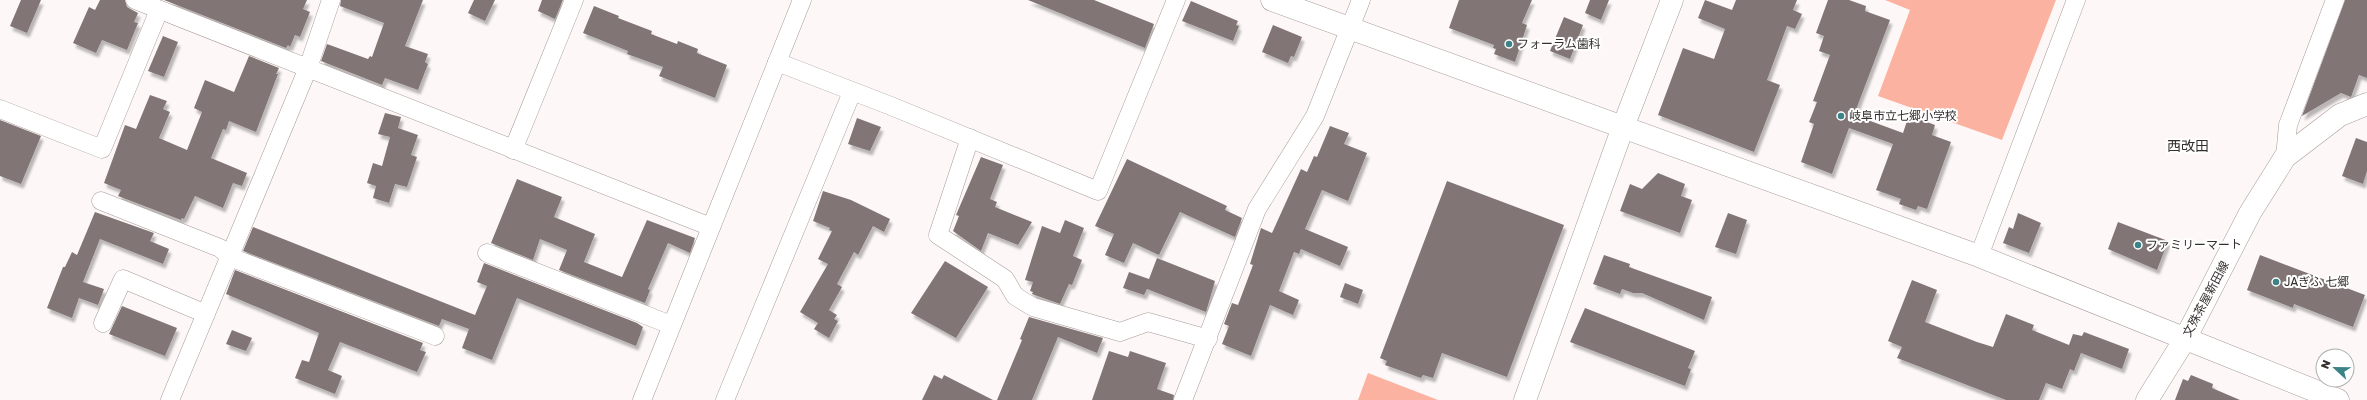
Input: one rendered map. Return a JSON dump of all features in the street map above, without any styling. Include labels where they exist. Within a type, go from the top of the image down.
[{"type":"street","points":[[135,0],[711,227]]},
{"type":"street","points":[[170,400],[308,68],[331,0]]},
{"type":"street","points":[[513,150],[574,0]]},
{"type":"street","points":[[642,400],[802,0]]},
{"type":"street","points":[[777,62],[852,92],[892,106],[1098,191],[1176,0]]},
{"type":"street","points":[[1272,0],[1979,256],[2338,400]]},
{"type":"street","points":[[1184,400],[1257,209],[1315,116],[1351,29],[1361,0]]},
{"type":"street","points":[[1525,400],[1623,126],[1672,0]]},
{"type":"street","points":[[1979,256],[2076,0]]},
{"type":"street","points":[[2285,157],[2288,125],[2335,0]]},
{"type":"street","points":[[0,109],[102,148],[159,10]]},
{"type":"street","points":[[725,400],[852,92]]},
{"type":"street","name":"文殊茶屋新田線","points":[[2147,400],[2185,338],[2250,213],[2285,157],[2340,115],[2367,104]]},
{"type":"street","points":[[970,138],[938,235],[1005,279],[1015,296],[1033,306],[1120,332],[1148,322],[1208,339]]},
{"type":"street","points":[[101,201],[220,248],[230,257],[435,336]]},
{"type":"street","points":[[487,253],[671,325]]},
{"type":"street","points":[[103,323],[123,280],[206,314]]},
{"type":"shaded area","points":[[1885,0],[2056,0],[2002,140],[1878,96],[1910,10]]},
{"type":"shaded area","points":[[1368,373],[1438,400],[1358,400]]},
{"type":"building","points":[[21,0],[41,0],[27,33],[10,26]]},
{"type":"building","points":[[100,0],[125,0],[127,7],[138,13],[134,22],[138,23],[127,50],[102,40],[96,53],[73,43],[89,7],[95,10]]},
{"type":"building","points":[[164,0],[307,0],[303,9],[310,12],[300,37],[295,35],[290,47],[288,45],[286,48]]},
{"type":"building","points":[[341,0],[423,0],[405,46],[428,54],[425,62],[428,64],[418,90],[385,78],[382,85],[321,61],[327,44],[368,59],[370,56],[372,57],[384,23],[340,6]]},
{"type":"building","points":[[474,0],[495,0],[485,21],[468,13]]},
{"type":"building","points":[[542,0],[563,0],[555,19],[538,11]]},
{"type":"building","points":[[1028,0],[1094,0],[1154,24],[1145,48]]},
{"type":"building","points":[[1459,0],[1532,0],[1522,23],[1527,25],[1515,62],[1494,54],[1496,49],[1493,48],[1494,45],[1449,28]]},
{"type":"building","points":[[1590,0],[1609,0],[1601,20],[1585,13]]},
{"type":"building","points":[[1705,0],[1732,10],[1736,0],[1797,0],[1793,10],[1802,14],[1795,29],[1787,26],[1767,80],[1780,85],[1754,152],[1658,115],[1683,48],[1714,59],[1725,29],[1698,18]]},
{"type":"building","points":[[1828,0],[1849,0],[1866,6],[1865,11],[1890,20],[1854,115],[1903,133],[1909,115],[1935,125],[1932,135],[1951,142],[1927,209],[1918,206],[1916,210],[1899,204],[1901,199],[1876,190],[1893,144],[1849,128],[1832,174],[1801,162],[1814,124],[1809,122],[1817,102],[1813,101],[1830,55],[1819,51],[1824,36],[1816,33]]},
{"type":"building","points":[[2345,0],[2367,0],[2367,78],[2359,75],[2351,97],[2341,93],[2302,116]]},
{"type":"building","points":[[1191,1],[1238,21],[1236,25],[1239,26],[1233,41],[1182,21]]},
{"type":"building","points":[[594,6],[619,16],[618,18],[652,31],[651,34],[677,44],[678,41],[698,49],[697,53],[727,65],[715,98],[659,76],[663,67],[627,54],[628,51],[583,33]]},
{"type":"building","points":[[1564,17],[1583,25],[1570,59],[1550,51]]},
{"type":"building","points":[[1273,25],[1302,37],[1294,57],[1291,56],[1288,63],[1262,52]]},
{"type":"building","points":[[163,36],[178,42],[164,77],[148,71]]},
{"type":"building","points":[[249,56],[279,68],[276,74],[278,74],[256,132],[229,121],[226,130],[223,129],[211,158],[247,173],[242,186],[233,183],[223,208],[195,196],[184,219],[182,218],[181,220],[118,196],[121,190],[104,183],[125,125],[136,129],[150,95],[167,101],[163,109],[170,112],[159,138],[187,150],[202,112],[194,108],[205,80],[234,92]]},
{"type":"building","points":[[385,113],[401,117],[398,128],[418,135],[411,155],[417,157],[407,187],[395,184],[389,203],[373,198],[376,186],[367,183],[373,163],[382,166],[390,137],[378,134]]},
{"type":"building","points":[[857,118],[881,127],[870,151],[848,144]]},
{"type":"building","points":[[0,120],[41,136],[21,184],[0,176]]},
{"type":"building","points":[[1330,126],[1349,133],[1344,144],[1367,153],[1348,201],[1322,190],[1305,229],[1348,247],[1340,266],[1301,249],[1299,254],[1294,252],[1279,291],[1299,300],[1293,315],[1270,305],[1251,356],[1222,344],[1229,326],[1224,324],[1232,303],[1238,305],[1253,265],[1250,264],[1261,228],[1272,233],[1301,169],[1307,172],[1314,156],[1317,157]]},
{"type":"building","points":[[2356,138],[2367,142],[2367,171],[2363,184],[2342,176]]},
{"type":"building","points":[[981,157],[1003,165],[990,199],[997,202],[995,207],[1032,222],[1018,245],[988,233],[981,251],[953,231],[959,216],[956,215]]},
{"type":"building","points":[[1127,159],[1227,206],[1225,210],[1242,218],[1235,237],[1180,212],[1159,255],[1133,243],[1124,263],[1105,255],[1114,234],[1095,226]]},
{"type":"building","points":[[1658,173],[1685,184],[1681,196],[1692,200],[1680,233],[1620,211],[1630,184],[1642,189]]},
{"type":"building","points":[[517,179],[562,197],[554,217],[595,234],[584,262],[622,277],[647,220],[695,238],[690,253],[668,243],[648,289],[650,290],[645,303],[559,270],[567,250],[540,239],[533,260],[491,243]]},
{"type":"building","points":[[1447,181],[1564,225],[1507,377],[1442,353],[1433,378],[1423,375],[1421,378],[1385,365],[1387,361],[1380,358]]},
{"type":"building","points":[[823,191],[851,200],[890,219],[884,232],[873,226],[858,255],[854,252],[837,284],[842,287],[829,310],[837,315],[834,319],[838,321],[829,338],[814,329],[818,323],[800,312],[828,264],[818,259],[832,231],[829,230],[830,228],[813,221]]},
{"type":"building","points":[[95,212],[154,233],[150,241],[169,249],[163,264],[100,239],[83,282],[104,289],[98,305],[79,298],[72,318],[47,308],[63,267],[65,267],[72,252],[77,255]]},
{"type":"building","points":[[1728,213],[1747,220],[1736,254],[1715,247]]},
{"type":"building","points":[[2018,213],[2041,223],[2029,253],[2003,243],[2009,227],[2013,229]]},
{"type":"building","points":[[1065,220],[1084,228],[1073,256],[1082,260],[1072,285],[1069,284],[1060,304],[1032,294],[1033,292],[1030,291],[1033,282],[1025,280],[1042,226],[1060,233]]},
{"type":"building","name":"ファミリーマート","points":[[2118,222],[2168,241],[2157,270],[2108,249]]},
{"type":"building","points":[[253,227],[475,315],[487,286],[477,282],[484,263],[637,323],[643,327],[636,346],[517,298],[492,360],[462,348],[469,329],[442,319],[439,326],[243,251]]},
{"type":"building","points":[[1604,255],[1630,264],[1629,267],[1712,297],[1704,320],[1642,293],[1633,293],[1622,289],[1620,294],[1593,284]]},
{"type":"building","points":[[2260,255],[2365,295],[2353,327],[2294,304],[2293,308],[2247,290]]},
{"type":"building","points":[[1157,258],[1215,281],[1206,312],[1147,289],[1144,295],[1123,288],[1129,272],[1149,279]]},
{"type":"building","points":[[945,261],[988,287],[956,338],[911,313]]},
{"type":"building","points":[[235,270],[423,343],[420,350],[426,352],[417,372],[340,342],[328,370],[342,376],[335,394],[295,378],[302,360],[309,362],[319,333],[226,294]]},
{"type":"building","points":[[1912,280],[1937,290],[1925,322],[1993,347],[2006,314],[2034,325],[2032,330],[2069,345],[2073,334],[2082,336],[2084,332],[2129,349],[2122,369],[2081,353],[2074,371],[2070,369],[2062,389],[2046,383],[2039,400],[2006,400],[1897,358],[1902,347],[1888,341]]},
{"type":"building","points":[[1345,283],[1363,290],[1358,304],[1340,297]]},
{"type":"building","points":[[122,306],[177,328],[165,356],[109,334]]},
{"type":"building","points":[[1585,308],[1695,351],[1688,368],[1691,369],[1685,386],[1570,342]]},
{"type":"building","points":[[1029,317],[1103,338],[1097,353],[1058,337],[1032,400],[997,400],[1022,340],[1020,339]]},
{"type":"building","points":[[232,330],[252,338],[246,351],[226,344]]},
{"type":"building","points":[[1109,351],[1128,357],[1130,351],[1166,363],[1157,389],[1174,395],[1173,400],[1092,400]]},
{"type":"building","points":[[934,375],[942,379],[944,375],[993,400],[922,400]]},
{"type":"building","points":[[2191,375],[2213,384],[2212,388],[2240,400],[2175,400],[2183,379],[2188,381]]},
{"type":"place","name":"フォーラム歯科","points":[[1509,44]]},
{"type":"place","name":"岐阜市立七郷小学校","points":[[1841,116]]},
{"type":"place","name":"ファミリーマート","points":[[2138,245]]},
{"type":"place","name":"JAぎふ 七郷","points":[[2276,282]]},
{"type":"district","name":"西改田","points":[[2188,146]]}]
